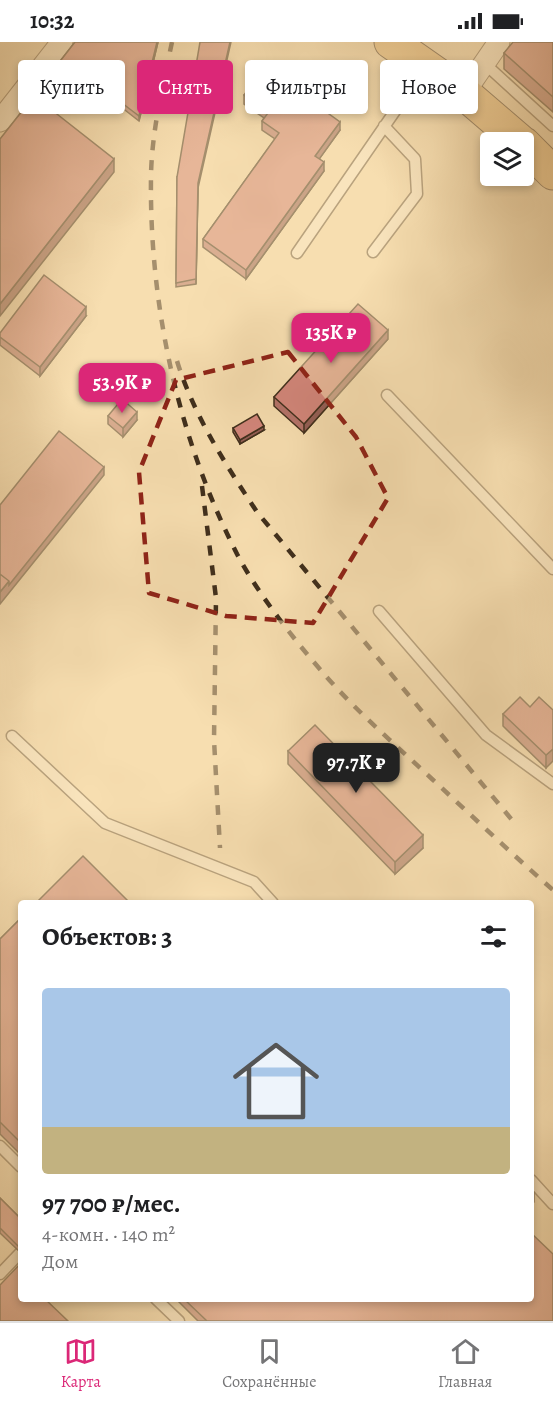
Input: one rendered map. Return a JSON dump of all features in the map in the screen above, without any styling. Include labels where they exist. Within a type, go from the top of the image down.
[{"type":"main road","points":[[391,42],[416,60]]},
{"type":"main road","points":[[478,105],[509,132]]},
{"type":"main road","points":[[534,155],[553,173]]},
{"type":"street","points":[[0,121],[62,42]]},
{"type":"street","points":[[478,72],[499,42]]},
{"type":"lane","points":[[484,63],[553,126]]},
{"type":"lane","points":[[297,253],[393,114]]},
{"type":"lane","points":[[373,252],[417,194],[415,159],[384,126]]},
{"type":"lane","points":[[387,395],[553,569]]},
{"type":"lane","points":[[379,611],[486,735],[553,784]]},
{"type":"lane","points":[[12,736],[105,824],[254,882],[270,900]]},
{"type":"lane","points":[[0,1146],[18,1164]]},
{"type":"lane","points":[[534,1183],[553,1204]]},
{"type":"lane","points":[[0,1274],[18,1255]]},
{"type":"lane","points":[[159,1302],[179,1321]]},
{"type":"highlighted area","points":[[288,352],[356,437],[388,498],[313,623],[226,616],[149,593],[139,472],[176,380]]},
{"type":"building","points":[[75,42],[157,42],[153,60],[137,60],[137,114],[139,116],[125,105],[125,60],[61,60]]},
{"type":"building","points":[[200,42],[230,42],[226,60],[197,60]]},
{"type":"building","points":[[513,42],[553,42],[553,97],[504,53]]},
{"type":"building","points":[[20,114],[57,114],[114,159],[0,304],[0,139]]},
{"type":"building","points":[[188,114],[214,114],[198,183],[196,279],[176,283],[177,177]]},
{"type":"building","points":[[267,114],[329,114],[340,122],[315,156],[324,162],[246,270],[203,239],[279,133],[262,121]]},
{"type":"building","points":[[44,275],[86,307],[40,367],[0,337],[0,333]]},
{"type":"building","points":[[358,304],[388,330],[304,424],[274,397]]},
{"type":"building","points":[[122,399],[137,412],[123,428],[108,416]]},
{"type":"building","points":[[257,414],[264,426],[240,440],[233,428]]},
{"type":"building","points":[[59,431],[104,467],[9,585],[9,581],[0,574],[0,505]]},
{"type":"building","points":[[0,574],[9,581],[0,592]]},
{"type":"building","points":[[520,697],[530,707],[539,697],[553,710],[553,749],[546,755],[503,714]]},
{"type":"building","points":[[315,725],[423,835],[395,862],[288,751]]},
{"type":"building","points":[[83,856],[127,900],[39,900]]},
{"type":"building","points":[[18,921],[18,1140],[0,1122],[0,939]]},
{"type":"building","points":[[0,1198],[18,1216],[18,1246],[0,1228]]},
{"type":"building","points":[[534,1236],[553,1254],[553,1321],[207,1321],[187,1302],[534,1302]]},
{"type":"building","points":[[18,1266],[18,1302],[48,1302],[68,1321],[0,1321],[0,1285]]},
{"type":"railway","points":[[172,42],[153,141],[151,175],[155,273],[171,370],[183,417],[216,510],[255,585],[325,675],[377,728],[553,890]]},
{"type":"railway","points":[[177,361],[202,421],[257,512],[517,826]]},
{"type":"railway","points":[[202,486],[216,598],[214,740],[220,848]]}]
